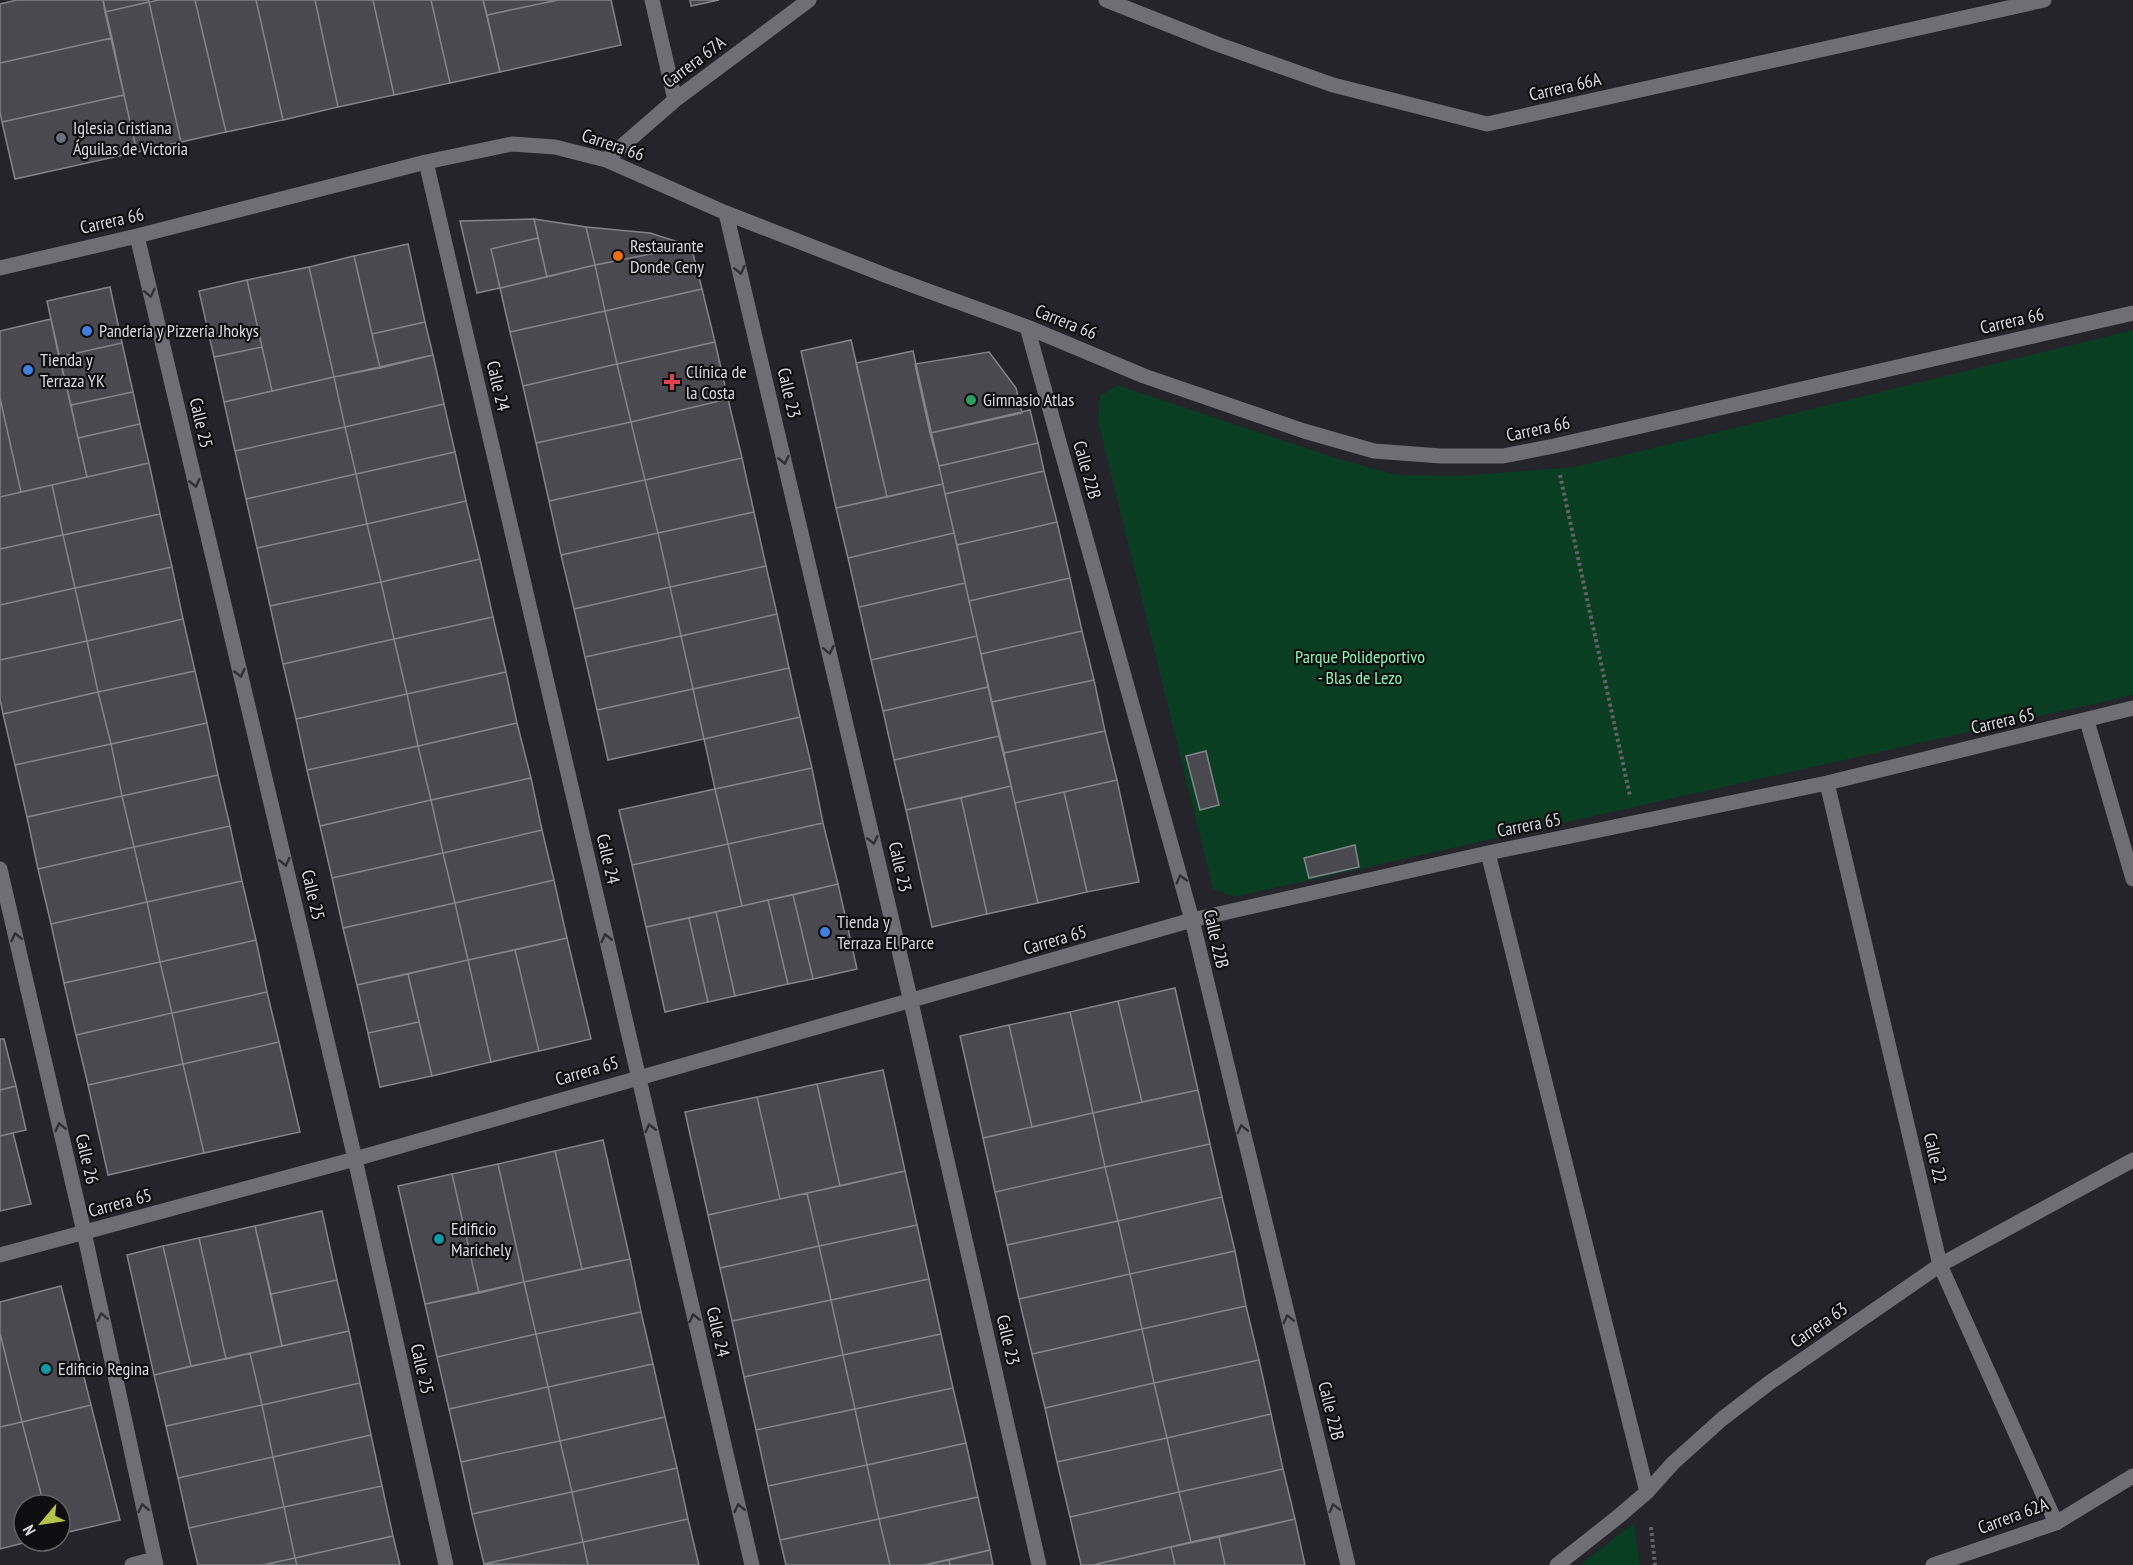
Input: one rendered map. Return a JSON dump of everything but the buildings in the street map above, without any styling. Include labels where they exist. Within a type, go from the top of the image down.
[{"type":"street","points":[[652,0],[675,99]]},
{"type":"street","name":"Carrera 67A","points":[[606,160],[675,99],[809,0]]},
{"type":"street","name":"Carrera 66A","points":[[1106,0],[1217,44],[1333,86],[1487,124],[2044,0]]},
{"type":"street","name":"Carrera 66","points":[[0,268],[137,236],[426,162],[512,144],[555,147],[606,160],[726,213],[1027,327],[1144,376],[1304,431],[1374,451],[1441,456],[1503,456],[1554,446],[2133,313]]},
{"type":"street","name":"Calle 24","points":[[426,162],[752,1565]]},
{"type":"street","name":"Calle 23","points":[[726,213],[911,1002],[1038,1565]]},
{"type":"street","name":"Calle 25","points":[[137,236],[355,1159],[446,1565]]},
{"type":"street","name":"Calle 22B","points":[[1027,327],[1192,920],[1348,1565]]},
{"type":"street","name":"Carrera 65","points":[[0,1255],[355,1159],[1192,920],[1488,853],[1827,783],[2133,708]]},
{"type":"street","points":[[2087,721],[2133,879]]},
{"type":"street","name":"Calle 22","points":[[1827,783],[1940,1265],[2056,1523]]},
{"type":"street","points":[[1488,853],[1647,1492]]},
{"type":"street","name":"Calle 26","points":[[0,869],[5,915],[84,1232],[155,1562]]},
{"type":"street","name":"Carrera 63","points":[[1557,1565],[1647,1492],[1673,1463],[1722,1419],[1768,1383],[1940,1265],[2133,1160]]},
{"type":"street","name":"Carrera 62A","points":[[1933,1565],[2056,1523],[2133,1476]]},
{"type":"street","points":[[132,1565],[155,1562]]},
{"type":"path","points":[[1554,446],[1636,823]]},
{"type":"green space","name":"Parque Polideportivo - Blas de Lezo","points":[[2133,330],[2133,695],[1234,897],[1213,889],[1098,421],[1100,396],[1117,385],[1336,458],[1396,475],[1459,476],[1575,467]]},
{"type":"green space","points":[[1634,1523],[1640,1565],[1580,1565]]},
{"type":"place","name":"Iglesia Cristiana Águilas de Victoria","points":[[61,138]]},
{"type":"place","name":"Restaurante Donde Ceny","points":[[618,256]]},
{"type":"place","name":"Pandería y Pizzería Jhokys","points":[[87,331]]},
{"type":"place","name":"Tienda y Terraza YK","points":[[28,370]]},
{"type":"place","name":"Clínica de la Costa","points":[[672,382]]},
{"type":"place","name":"Gimnasio Atlas","points":[[971,400]]},
{"type":"place","name":"Tienda y Terraza El Parce","points":[[825,932]]},
{"type":"place","name":"Edificio Marichely","points":[[439,1239]]},
{"type":"place","name":"Edificio Regina","points":[[46,1369]]}]
